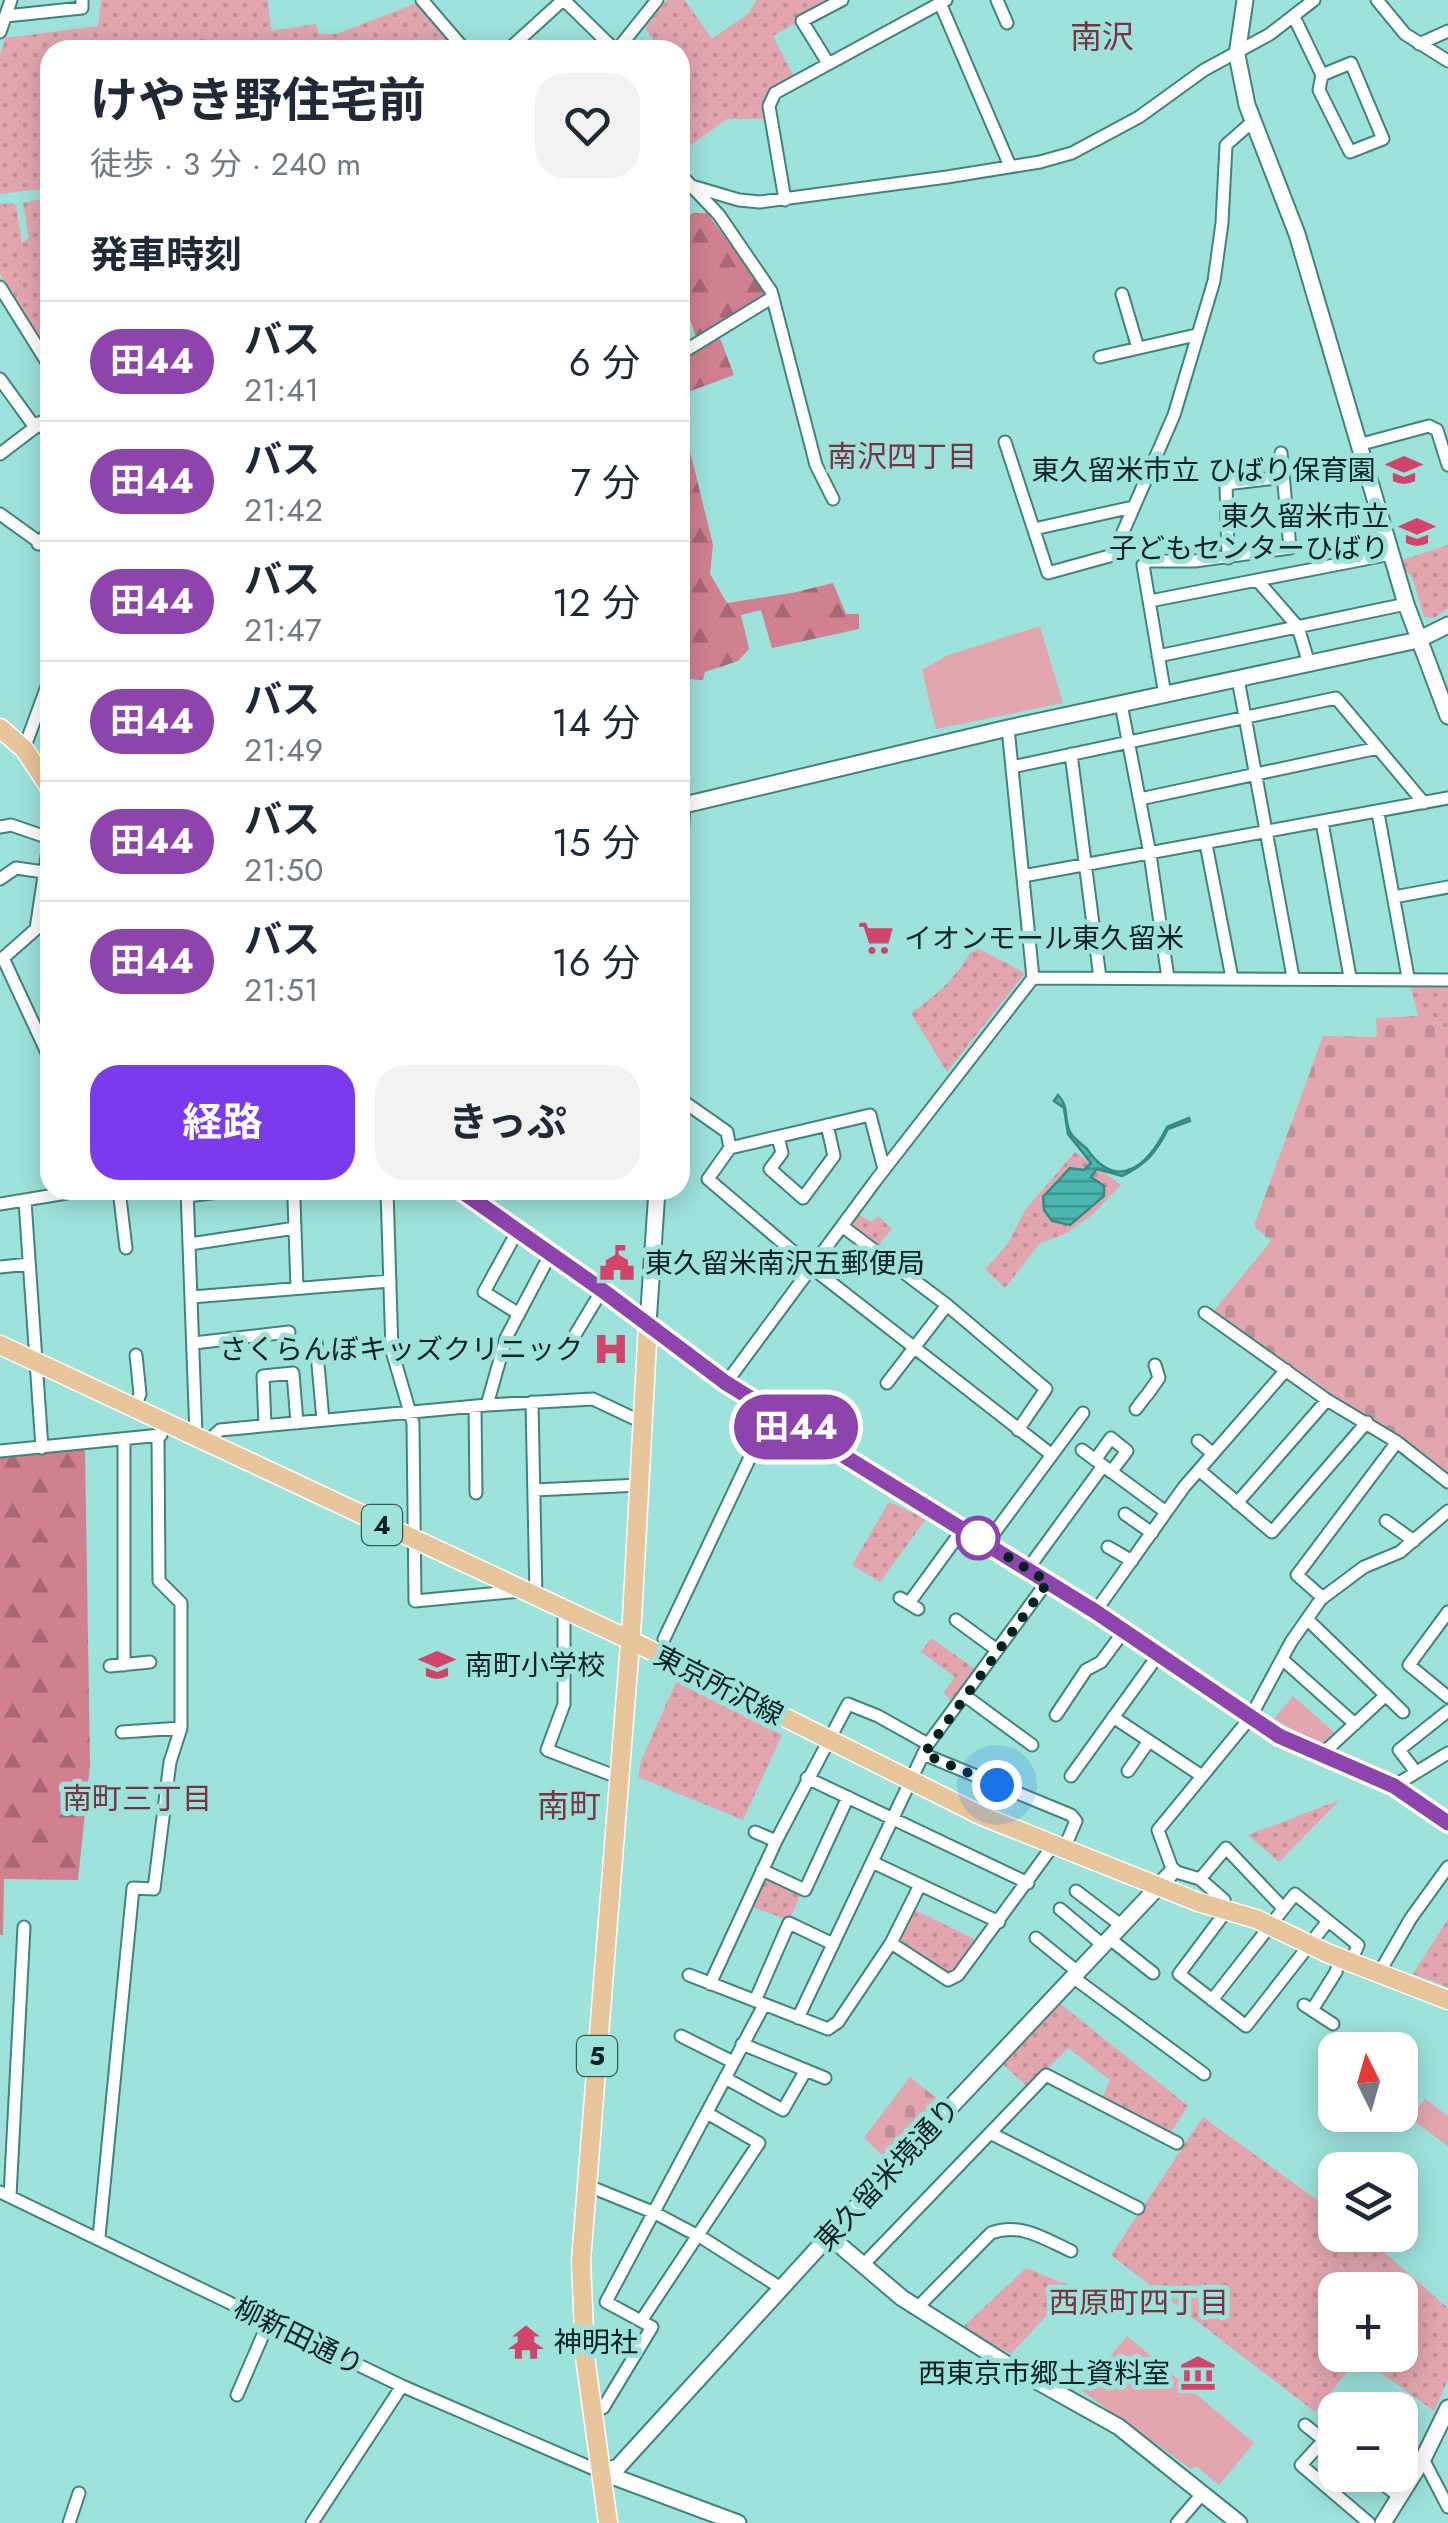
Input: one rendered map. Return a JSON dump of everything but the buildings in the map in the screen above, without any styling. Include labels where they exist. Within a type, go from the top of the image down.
[{"type":"main road","points":[[0,728],[24,749],[40,773]]},
{"type":"main road","points":[[474,1200],[726,1383],[1096,1612],[1250,1718],[1320,1755],[1440,1808],[1448,1824]]},
{"type":"main road","name":"5","points":[[608,2523],[591,2411],[582,2312],[586,2185],[630,1640],[648,1324]]},
{"type":"main road","name":"東京所沢線","points":[[0,1345],[134,1407],[162,1429],[202,1438],[630,1640],[910,1782],[1058,1849],[1270,1926],[1448,2000]]},
{"type":"street","points":[[0,32],[11,0]]},
{"type":"street","points":[[6,16],[82,8],[82,0]]},
{"type":"street","points":[[422,0],[456,40]]},
{"type":"street","points":[[519,40],[564,0],[606,40]]},
{"type":"street","points":[[624,40],[657,0]]},
{"type":"street","points":[[828,62],[802,21],[842,0]]},
{"type":"street","points":[[997,0],[1007,23]]},
{"type":"street","points":[[1246,0],[1237,55],[1252,122],[1300,246],[1406,604],[1448,716]]},
{"type":"street","points":[[695,187],[741,200],[786,200],[1040,162],[1086,147],[1139,117],[1204,70],[1237,55],[1294,17],[1314,0]]},
{"type":"street","points":[[1377,0],[1405,34],[1448,61]]},
{"type":"street","points":[[786,200],[769,100],[786,84],[938,2],[1010,166]]},
{"type":"street","points":[[1294,17],[1322,76],[1319,90],[1350,152],[1382,140],[1351,63],[1322,76]]},
{"type":"street","points":[[1419,44],[1448,30]]},
{"type":"street","points":[[1005,442],[1048,573],[1113,556],[1174,416],[1217,268],[1226,146],[1252,122]]},
{"type":"street","points":[[690,183],[762,275],[773,297],[816,465],[833,499]]},
{"type":"street","points":[[718,215],[741,200]]},
{"type":"street","points":[[0,287],[40,351]]},
{"type":"street","points":[[1122,294],[1138,348]]},
{"type":"street","points":[[690,348],[773,297]]},
{"type":"street","points":[[1100,357],[1196,335]]},
{"type":"street","points":[[0,379],[40,421]]},
{"type":"street","points":[[0,454],[40,423]]},
{"type":"street","points":[[1358,444],[1429,426],[1437,430],[1448,465]]},
{"type":"street","points":[[1165,695],[1143,565],[1149,561],[1228,558],[1290,548],[1280,453]]},
{"type":"street","points":[[1228,558],[1226,484],[1283,477]]},
{"type":"street","points":[[1034,529],[1132,506]]},
{"type":"street","points":[[0,514],[40,544]]},
{"type":"street","points":[[1150,601],[1391,554]]},
{"type":"street","points":[[1257,580],[1298,627],[1309,664]]},
{"type":"street","points":[[1158,656],[1406,604]]},
{"type":"street","points":[[690,803],[1008,728],[1418,640],[1448,625]]},
{"type":"street","points":[[1238,679],[1293,978]]},
{"type":"street","points":[[1012,767],[1336,698],[1424,802]]},
{"type":"street","points":[[1121,704],[1150,854],[1168,978]]},
{"type":"street","points":[[24,749],[40,705]]},
{"type":"street","points":[[726,1383],[884,1170],[1034,978],[1008,728]]},
{"type":"street","points":[[1140,799],[1378,748]]},
{"type":"street","points":[[1072,754],[1100,978]]},
{"type":"street","points":[[1023,876],[1448,798]]},
{"type":"street","points":[[1378,812],[1408,977]]},
{"type":"street","points":[[1322,822],[1350,978]]},
{"type":"street","points":[[0,827],[11,825],[40,835]]},
{"type":"street","points":[[1206,844],[1232,978]]},
{"type":"street","points":[[0,880],[16,868],[40,871]]},
{"type":"street","points":[[1394,898],[1448,888]]},
{"type":"street","points":[[40,900],[36,929],[2,958],[40,1037]]},
{"type":"street","points":[[1034,978],[1448,980]]},
{"type":"street","points":[[690,1106],[727,1132],[730,1148]]},
{"type":"street","points":[[884,1170],[870,1116],[730,1148],[708,1178],[913,1349],[1052,1454]]},
{"type":"street","points":[[778,1137],[782,1152],[770,1170],[803,1198],[834,1156],[827,1125]]},
{"type":"street","points":[[0,1204],[40,1198]]},
{"type":"street","points":[[120,1200],[126,1248]]},
{"type":"street","points":[[187,1200],[202,1438],[220,1430],[592,1399],[634,1418],[644,1417]]},
{"type":"street","points":[[294,1200],[298,1288]]},
{"type":"street","points":[[387,1200],[392,1351],[412,1412],[415,1601],[530,1594],[532,1402]]},
{"type":"street","points":[[648,1324],[656,1200]]},
{"type":"street","points":[[25,1201],[42,1448]]},
{"type":"street","points":[[842,1226],[947,1305],[1046,1389],[1018,1430]]},
{"type":"street","points":[[190,1244],[295,1228]]},
{"type":"street","points":[[518,1230],[484,1292],[518,1314]]},
{"type":"street","points":[[476,1492],[481,1406],[506,1338],[550,1254]]},
{"type":"street","points":[[0,1267],[30,1264]]},
{"type":"street","points":[[192,1297],[390,1280]]},
{"type":"street","points":[[576,1335],[602,1290]]},
{"type":"street","points":[[887,1383],[947,1305]]},
{"type":"street","points":[[1205,1313],[1327,1400],[1398,1442],[1448,1482]]},
{"type":"street","points":[[194,1343],[289,1332]]},
{"type":"street","points":[[316,1342],[324,1420]]},
{"type":"street","points":[[134,1407],[140,1394],[136,1355]]},
{"type":"street","points":[[1136,1409],[1159,1378],[1155,1366]]},
{"type":"street","points":[[1096,1612],[1166,1512],[1286,1370]]},
{"type":"street","points":[[265,1426],[264,1376],[292,1373],[296,1423]]},
{"type":"street","points":[[1237,1503],[1327,1400]]},
{"type":"street","points":[[664,1639],[772,1411]]},
{"type":"street","points":[[986,1544],[1082,1413]]},
{"type":"street","points":[[1199,1470],[1272,1532],[1367,1422]]},
{"type":"street","points":[[0,1451],[124,1440],[162,1429],[159,1581],[180,1603],[180,1728],[170,1762],[154,1889],[133,1888],[99,2237]]},
{"type":"street","points":[[124,1440],[117,1666],[150,1662]]},
{"type":"street","points":[[1198,1442],[1213,1454]]},
{"type":"street","points":[[1323,1598],[1297,1575],[1398,1442]]},
{"type":"street","points":[[1082,1450],[1166,1512]]},
{"type":"street","points":[[1027,1570],[1083,1484],[1103,1466]]},
{"type":"street","points":[[534,1490],[640,1485]]},
{"type":"street","points":[[1328,1920],[1246,2026],[1179,1974],[1224,1910],[1224,1900],[1200,1879],[1174,1872],[1158,1830],[1250,1718],[1282,1659],[1323,1598],[1364,1567],[1400,1552],[1448,1512]]},
{"type":"street","points":[[1125,1514],[1152,1533]]},
{"type":"street","points":[[1386,1521],[1414,1541]]},
{"type":"street","points":[[909,1604],[963,1529]]},
{"type":"street","points":[[1108,1548],[1132,1561]]},
{"type":"street","points":[[798,2018],[926,1749],[1048,1582]]},
{"type":"street","points":[[564,1610],[564,1704],[547,1750],[620,1778]]},
{"type":"street","points":[[1448,1612],[1409,1665],[1448,1697]]},
{"type":"street","points":[[956,1620],[998,1650]]},
{"type":"street","points":[[1308,1620],[1403,1712]]},
{"type":"street","points":[[1056,1715],[1060,1700],[1086,1670],[1101,1662],[1124,1630]]},
{"type":"street","points":[[1071,1776],[1159,1654]]},
{"type":"street","points":[[1282,1659],[1355,1724]]},
{"type":"street","points":[[964,1695],[1032,1745]]},
{"type":"street","points":[[1320,1755],[1386,1695]]},
{"type":"street","points":[[710,1984],[776,1840],[848,1704],[878,1716],[926,1749],[1076,1821],[958,1975],[948,1980],[891,1942]]},
{"type":"street","points":[[1416,1772],[1399,1750],[1448,1711]]},
{"type":"street","points":[[1113,1717],[1202,1776]]},
{"type":"street","points":[[122,1732],[180,1728]]},
{"type":"street","points":[[1128,1771],[1149,1741]]},
{"type":"street","points":[[1394,1786],[1448,1753]]},
{"type":"street","points":[[807,1778],[1028,1883]]},
{"type":"street","points":[[762,1870],[805,1890],[848,1797]]},
{"type":"street","points":[[755,1832],[776,1840]]},
{"type":"street","points":[[1200,1879],[1226,1848],[1283,1908]]},
{"type":"street","points":[[872,1862],[998,1922]]},
{"type":"street","points":[[1379,1973],[1411,1918],[1448,1867]]},
{"type":"street","name":"東久留米境通り","points":[[600,2472],[618,2467],[829,2236],[1174,1872]]},
{"type":"street","points":[[689,1975],[828,2030],[838,2022],[891,1942],[920,1885]]},
{"type":"street","points":[[1076,1891],[1112,1937]]},
{"type":"street","points":[[1212,2000],[1295,1894],[1358,1945],[1308,2008],[1332,2024]]},
{"type":"street","points":[[1060,1908],[1112,1937],[1153,1972]]},
{"type":"street","points":[[591,2411],[603,2408],[652,2327],[606,2302],[726,2078],[789,1922],[833,1944]]},
{"type":"street","points":[[5,2194],[24,1927]]},
{"type":"street","points":[[1036,1938],[1076,1975],[1204,2074]]},
{"type":"street","points":[[681,2036],[733,2062]]},
{"type":"street","points":[[742,2044],[825,2078]]},
{"type":"street","points":[[726,2078],[783,2110],[806,2070]]},
{"type":"street","points":[[863,2265],[1046,2074],[1178,2143]]},
{"type":"street","points":[[641,2321],[759,2143],[707,2113]]},
{"type":"street","points":[[990,2133],[1138,2208]]},
{"type":"street","points":[[586,2185],[697,2235],[782,2288]]},
{"type":"street","name":"柳新田通り","points":[[5,2194],[402,2386],[600,2472]]},
{"type":"street","points":[[917,2308],[991,2233],[1005,2227],[1022,2229],[1072,2251]]},
{"type":"street","points":[[829,2236],[917,2308],[1008,2366],[1118,2427],[1239,2523]]},
{"type":"street","points":[[237,2395],[269,2320]]},
{"type":"street","points":[[312,2523],[402,2386]]},
{"type":"street","points":[[1384,2523],[1423,2460],[1448,2408]]},
{"type":"street","points":[[1306,2425],[1318,2435]]},
{"type":"street","points":[[1318,2447],[1301,2466],[1318,2480]]},
{"type":"street","points":[[1423,2460],[1448,2507]]},
{"type":"street","points":[[600,2472],[738,2523]]},
{"type":"street","points":[[1332,2492],[1369,2523]]},
{"type":"street","points":[[1393,2492],[1400,2497]]},
{"type":"street","points":[[69,2523],[78,2493]]},
{"type":"street","points":[[1177,2523],[1203,2494]]},
{"type":"green space","points":[[101,0],[268,0],[271,31],[316,24],[319,34],[337,34],[419,2],[451,40],[40,40],[40,189],[0,194],[0,56],[5,38],[98,26]]},
{"type":"green space","points":[[667,0],[685,0],[712,39],[749,13],[756,0],[837,0],[773,36],[793,75],[764,98],[767,119],[727,119],[690,146],[690,40],[653,40],[645,28]]},
{"type":"green space","points":[[40,199],[40,344],[6,291],[0,272],[0,204],[16,205],[22,243],[29,238],[23,203]]},
{"type":"green space","points":[[707,213],[766,292],[764,297],[715,325],[734,375],[690,391],[690,353],[700,348],[690,320],[690,215]]},
{"type":"green space","points":[[690,451],[713,545],[710,574],[727,603],[833,583],[846,614],[859,614],[859,629],[772,648],[761,610],[741,615],[749,649],[738,661],[705,672],[703,680],[690,679]]},
{"type":"green space","points":[[1448,545],[1448,608],[1434,618],[1424,617],[1412,577],[1397,562]]},
{"type":"green space","points":[[1040,626],[1063,703],[936,729],[922,670],[946,656]]},
{"type":"green space","points":[[973,946],[1025,973],[947,1072],[911,1013],[947,984]]},
{"type":"green space","points":[[1408,977],[1448,978],[1448,1029],[1418,1016]]},
{"type":"green space","points":[[1418,1016],[1448,1029],[1448,1478],[1212,1313],[1271,1241],[1254,1226],[1323,1036],[1377,1037],[1376,1018]]},
{"type":"green space","points":[[1075,1152],[1121,1185],[1092,1215],[1065,1234],[1040,1243],[1005,1288],[985,1269],[1007,1245],[1025,1210]]},
{"type":"green space","points":[[856,1213],[872,1222],[878,1216],[892,1229],[877,1247],[847,1225]]},
{"type":"green space","points":[[85,1449],[90,1765],[78,1880],[4,1879],[0,1935],[0,1458]]},
{"type":"green space","points":[[889,1502],[926,1519],[880,1582],[852,1565]]},
{"type":"green space","points":[[931,1638],[975,1669],[952,1701],[943,1693],[955,1677],[921,1652]]},
{"type":"green space","points":[[676,1682],[782,1735],[743,1820],[638,1777],[641,1761]]},
{"type":"green space","points":[[1293,1696],[1335,1733],[1322,1745],[1274,1719]]},
{"type":"green space","points":[[1340,1800],[1279,1862],[1248,1835]]},
{"type":"green space","points":[[764,1874],[802,1892],[789,1920],[749,1906]]},
{"type":"green space","points":[[913,1909],[980,1942],[957,1973],[948,1977],[897,1941]]},
{"type":"green space","points":[[1448,1919],[1448,1987],[1413,1974]]},
{"type":"green space","points":[[1057,2001],[1188,2106],[1169,2135],[1101,2100],[1110,2080],[1068,2048],[1029,2088],[999,2061]]},
{"type":"green space","points":[[910,2077],[942,2103],[887,2160],[864,2138]]},
{"type":"green space","points":[[1425,2099],[1448,2116],[1448,2146],[1418,2124],[1418,2108]]},
{"type":"green space","points":[[1203,2117],[1318,2201],[1318,2252],[1384,2252],[1407,2272],[1318,2272],[1318,2372],[1347,2372],[1331,2392],[1318,2392],[1315,2412],[1111,2255]]},
{"type":"green space","points":[[1026,2268],[1073,2287],[1011,2354],[961,2329]]},
{"type":"green space","points":[[1418,2282],[1448,2308],[1448,2380],[1434,2411],[1418,2399],[1418,2392],[1408,2392],[1380,2372],[1418,2372]]},
{"type":"green space","points":[[1127,2336],[1254,2443],[1219,2485],[1082,2391]]},
{"type":"shaded area","points":[[1058,1095],[1064,1104],[1071,1134],[1110,1170],[1132,1169],[1151,1152],[1167,1127],[1189,1118],[1190,1121],[1168,1129],[1149,1157],[1137,1167],[1122,1176],[1097,1169],[1091,1177],[1104,1186],[1104,1196],[1070,1225],[1052,1221],[1044,1210],[1043,1197],[1070,1168],[1084,1170],[1091,1163],[1068,1134],[1064,1108],[1054,1101]]},
{"type":"bus line","name":"田44","points":[[474,1200],[726,1383],[1096,1612],[1279,1736],[1394,1786],[1448,1823]]},
{"type":"place","name":"東久留米市立 ひばり保育園","points":[[1404,470]]},
{"type":"place","name":"東久留米市立 子どもセンターひばり","points":[[1417,532]]},
{"type":"place","name":"イオンモール東久留米","points":[[876,938]]},
{"type":"place","name":"東久留米南沢五郵便局","points":[[617,1263]]},
{"type":"place","name":"さくらんぼキッズクリニック","points":[[611,1349]]},
{"type":"place","name":"南町小学校","points":[[437,1665]]},
{"type":"place","name":"神明社","points":[[526,2342]]},
{"type":"place","name":"西東京市郷土資料室","points":[[1198,2373]]},
{"type":"district","name":"南沢","points":[[1102,37]]},
{"type":"district","name":"南沢四丁目","points":[[902,457]]},
{"type":"district","name":"南町三丁目","points":[[137,1799]]},
{"type":"district","name":"南町","points":[[569,1806]]},
{"type":"district","name":"西原町四丁目","points":[[1139,2303]]},
{"type":"route","points":[[978,1538],[1048,1582],[924,1754],[997,1785]]}]
